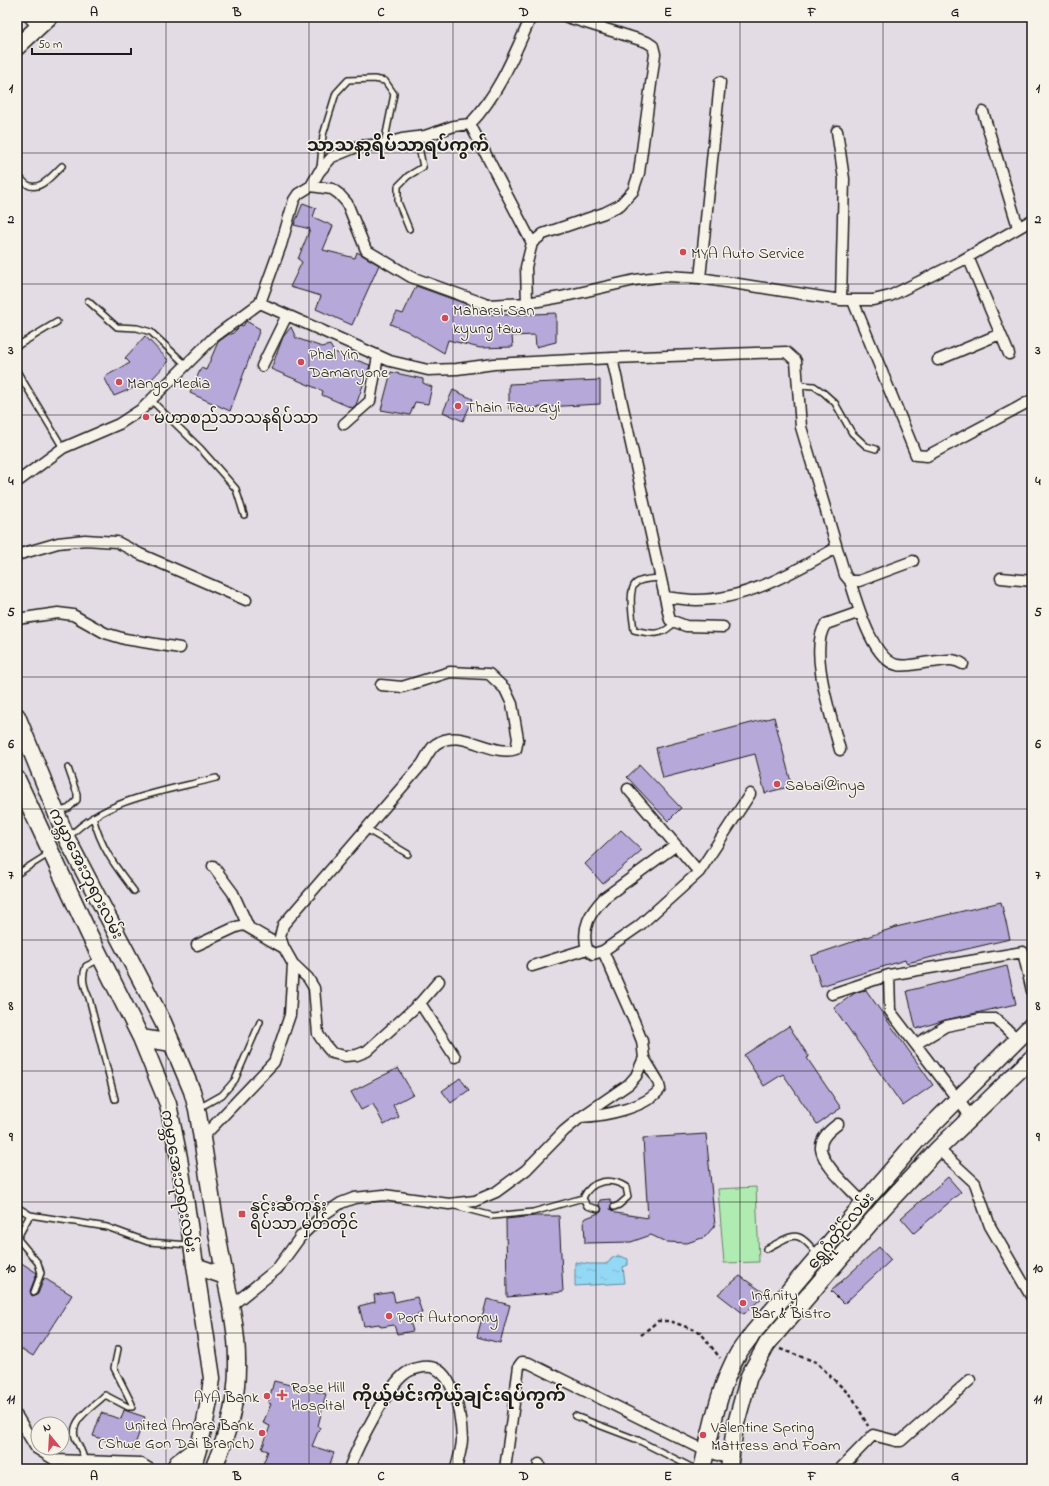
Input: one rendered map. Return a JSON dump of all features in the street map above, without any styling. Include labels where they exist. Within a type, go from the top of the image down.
[{"type":"main road","points":[[17,47],[39,20]]},
{"type":"main road","name":"ကမ္ဘာအေးဘုရားလမ်း","points":[[17,716],[66,839],[172,1043],[192,1091],[202,1138],[231,1306],[238,1359],[237,1386],[222,1449],[213,1469]]},
{"type":"main road","name":"ကမ္ဘာအေးဘုရားလမ်း","points":[[17,779],[89,934],[141,1038],[168,1104],[179,1158],[212,1378],[210,1397],[200,1445],[192,1469]]},
{"type":"main road","points":[[89,934],[112,925]]},
{"type":"main road","name":"ရွှေဂုံတိုင်လမ်း","points":[[702,1469],[730,1372],[739,1353],[753,1333],[918,1138],[1032,1025]]},
{"type":"main road","points":[[141,1038],[172,1043]]},
{"type":"main road","name":"ရွှေဂုံတိုင်လမ်း","points":[[729,1464],[735,1427],[749,1376],[767,1344],[883,1208],[938,1149],[1032,1058]]},
{"type":"main road","points":[[195,1266],[225,1276]]},
{"type":"main road","points":[[174,1469],[177,1462],[200,1445]]},
{"type":"main road","points":[[222,1449],[223,1469]]},
{"type":"street","points":[[17,482],[63,448],[119,424],[142,409],[214,337],[260,303],[281,245],[294,200],[298,194],[311,186],[332,157],[359,146],[384,144],[417,137],[454,126],[470,124],[485,108],[507,71],[531,17]]},
{"type":"street","points":[[527,303],[526,267],[532,243],[544,234],[620,205],[633,191],[639,173],[656,54],[653,46],[647,42],[567,17]]},
{"type":"street","points":[[700,278],[720,82]]},
{"type":"street","points":[[984,112],[1018,227]]},
{"type":"street","points":[[470,124],[532,243]]},
{"type":"street","points":[[837,131],[844,179],[840,300]]},
{"type":"street","points":[[311,186],[328,188],[339,194],[352,214],[366,250],[411,277],[488,305],[527,303],[652,277],[667,276],[700,278],[840,300],[853,301],[890,296],[968,257],[1032,220]]},
{"type":"street","points":[[968,257],[1009,354]]},
{"type":"street","points":[[853,301],[916,455],[927,456],[1032,400]]},
{"type":"street","points":[[260,303],[390,361],[428,370],[457,369],[494,364],[612,358],[786,352],[796,361],[801,427],[845,576],[850,580],[859,582],[913,561]]},
{"type":"street","points":[[262,366],[287,315]]},
{"type":"street","points":[[938,360],[1000,334]]},
{"type":"street","points":[[344,424],[370,401],[378,356]]},
{"type":"street","points":[[612,358],[670,620],[686,626],[723,627]]},
{"type":"street","points":[[17,555],[58,543],[84,540],[117,542],[140,554],[246,600]]},
{"type":"street","points":[[665,597],[697,600],[735,595],[760,587],[790,574],[836,548]]},
{"type":"street","points":[[1002,578],[1032,581]]},
{"type":"street","points":[[850,580],[860,612],[874,644],[888,660],[895,664],[904,665],[956,659],[963,664]]},
{"type":"street","points":[[840,750],[821,680],[821,638],[823,628],[826,624],[860,612]]},
{"type":"street","points":[[17,618],[58,613],[73,615],[105,633],[125,639],[180,648]]},
{"type":"street","points":[[382,685],[402,687],[450,672],[489,674],[498,681],[508,694],[512,704],[518,739],[516,749],[510,751],[454,738],[445,739],[434,744],[422,764],[283,925],[280,937],[293,964],[308,978],[314,988],[318,1034],[332,1053],[345,1056],[357,1055],[367,1051],[420,1002],[439,981]]},
{"type":"street","points":[[628,790],[698,872]]},
{"type":"street","points":[[675,846],[604,898],[594,908],[587,921],[584,931],[587,949],[593,954],[603,951],[639,926],[698,872],[750,794]]},
{"type":"street","points":[[213,866],[233,894],[248,926],[284,948]]},
{"type":"street","points":[[197,945],[236,927],[248,926]]},
{"type":"street","points":[[532,966],[587,949]]},
{"type":"street","points":[[582,1117],[610,1114],[634,1106],[657,1093],[660,1089],[658,1081],[644,1058],[642,1041],[603,951]]},
{"type":"street","points":[[832,994],[889,976],[1023,952],[1032,991]]},
{"type":"street","points":[[202,1138],[274,1062],[290,1015],[293,964]]},
{"type":"street","points":[[889,976],[890,1010],[971,1117]]},
{"type":"street","points":[[420,1002],[455,1057]]},
{"type":"street","points":[[916,1044],[946,1026],[981,1019],[996,1020],[1017,1039]]},
{"type":"street","points":[[231,1306],[277,1269],[302,1236],[323,1215],[341,1203],[354,1198],[384,1195],[449,1204],[475,1201],[496,1192],[526,1170],[548,1147],[582,1117],[629,1084],[636,1076],[644,1058]]},
{"type":"street","points":[[838,1124],[823,1139],[821,1149],[830,1168],[863,1203]]},
{"type":"street","points":[[938,1149],[975,1184],[990,1226],[1032,1298]]},
{"type":"street","points":[[505,1469],[519,1366],[522,1362],[529,1363],[706,1451],[729,1464]]},
{"type":"street","points":[[349,1469],[379,1409],[399,1378],[407,1372],[429,1366],[439,1369],[447,1377],[460,1417],[462,1441],[456,1469]]},
{"type":"street","points":[[840,1469],[873,1435],[896,1441],[902,1441],[970,1380]]},
{"type":"street","points":[[17,1416],[36,1448],[55,1460],[140,1463],[150,1469]]},
{"type":"lane","points":[[320,172],[323,135],[336,93],[348,80],[374,79],[385,81],[394,94],[384,144]]},
{"type":"lane","points":[[409,229],[398,202],[398,186],[408,176],[423,167],[417,137]]},
{"type":"lane","points":[[17,174],[28,185],[34,187],[41,185],[62,166]]},
{"type":"lane","points":[[88,302],[117,327],[137,328],[151,332],[186,364]]},
{"type":"lane","points":[[17,346],[57,322]]},
{"type":"lane","points":[[17,371],[63,448]]},
{"type":"lane","points":[[798,385],[814,386],[824,392],[836,403],[852,433],[866,446],[876,449]]},
{"type":"lane","points":[[151,400],[200,448],[236,489],[244,515]]},
{"type":"lane","points":[[661,578],[645,580],[635,584],[633,587],[631,607],[634,630],[651,634],[662,632],[669,629],[675,622]]},
{"type":"lane","points":[[55,813],[69,808],[77,800],[77,794],[68,768]]},
{"type":"lane","points":[[66,839],[92,817],[136,798],[216,778]]},
{"type":"lane","points":[[92,817],[97,835],[108,856],[134,891]]},
{"type":"lane","points":[[366,829],[408,854]]},
{"type":"lane","points":[[17,874],[51,852]]},
{"type":"lane","points":[[101,959],[86,966],[83,973],[83,982],[89,998],[116,1098]]},
{"type":"lane","points":[[196,1109],[222,1095],[234,1080],[260,1022]]},
{"type":"lane","points":[[449,1204],[493,1216],[533,1212],[582,1198],[586,1190],[595,1184],[606,1181],[618,1182],[626,1187],[628,1197],[619,1205],[614,1207]]},
{"type":"lane","points":[[582,1198],[588,1206],[598,1209]]},
{"type":"lane","points":[[17,1206],[30,1215],[107,1227],[148,1242],[191,1246]]},
{"type":"lane","points":[[30,1215],[18,1239],[38,1263],[41,1274],[34,1292]]},
{"type":"lane","points":[[766,1249],[791,1236],[798,1236],[804,1238],[819,1255]]},
{"type":"lane","points":[[84,1460],[83,1452],[74,1435],[76,1425],[81,1416],[105,1395],[128,1407],[132,1407],[132,1404],[118,1379],[114,1368],[118,1349]]},
{"type":"lane","points":[[575,1416],[638,1440],[695,1469]]},
{"type":"path","points":[[642,1335],[658,1321],[670,1322],[700,1332],[730,1372]]},
{"type":"path","points":[[816,1362],[853,1398],[873,1435]]},
{"type":"green space","points":[[756,1187],[759,1262],[724,1263],[718,1189]]},
{"type":"water","points":[[620,1256],[628,1259],[628,1265],[623,1267],[625,1283],[575,1286],[575,1262],[605,1264],[609,1262],[612,1257]]},
{"type":"building","points":[[303,203],[316,208],[313,217],[333,226],[323,250],[355,258],[357,252],[379,265],[352,325],[316,309],[321,296],[290,287],[302,262],[298,259],[310,229],[294,225]]},
{"type":"building","points":[[416,286],[466,304],[464,311],[485,314],[511,315],[556,313],[556,342],[536,347],[535,335],[512,336],[513,347],[480,348],[448,340],[444,353],[407,331],[390,324],[397,312],[403,314]]},
{"type":"building","points":[[246,321],[260,329],[230,411],[190,393],[201,368],[206,370],[218,342],[229,334],[232,334],[241,325],[243,326]]},
{"type":"building","points":[[291,327],[296,338],[322,347],[330,345],[334,352],[370,365],[356,405],[352,408],[322,395],[323,391],[271,369],[283,337]]},
{"type":"building","points":[[145,336],[169,361],[150,381],[114,396],[104,377],[130,363],[125,358]]},
{"type":"building","points":[[391,372],[423,379],[423,383],[432,387],[428,404],[415,402],[410,415],[381,410]]},
{"type":"building","points":[[600,380],[600,404],[509,409],[509,384]]},
{"type":"building","name":"Thain Taw Gyi","points":[[453,390],[473,399],[463,421],[443,412]]},
{"type":"building","points":[[774,717],[792,786],[765,793],[755,754],[663,778],[656,748]]},
{"type":"building","points":[[640,765],[681,808],[668,821],[627,777]]},
{"type":"building","points":[[621,830],[642,850],[603,884],[585,864]]},
{"type":"building","points":[[1001,902],[1010,939],[907,963],[905,960],[821,986],[811,956],[896,927]]},
{"type":"building","points":[[1007,966],[1016,1004],[945,1020],[916,1029],[907,991]]},
{"type":"building","points":[[866,990],[933,1085],[903,1106],[834,1008],[855,993]]},
{"type":"building","points":[[789,1026],[809,1057],[807,1058],[841,1108],[817,1124],[783,1074],[764,1086],[744,1055]]},
{"type":"building","points":[[398,1068],[413,1094],[393,1105],[399,1117],[384,1125],[373,1104],[361,1110],[351,1092]]},
{"type":"building","points":[[460,1078],[469,1090],[451,1103],[442,1091]]},
{"type":"building","points":[[706,1134],[715,1225],[705,1237],[687,1243],[666,1242],[651,1235],[631,1242],[585,1243],[584,1219],[601,1212],[602,1208],[599,1205],[600,1200],[610,1199],[612,1203],[610,1209],[616,1213],[648,1218],[643,1138]]},
{"type":"building","points":[[948,1177],[961,1192],[914,1233],[901,1218]]},
{"type":"building","points":[[535,1216],[559,1216],[563,1292],[507,1297],[506,1219]]},
{"type":"building","points":[[879,1247],[891,1260],[844,1304],[831,1291]]},
{"type":"building","points":[[17,1260],[37,1273],[30,1291],[32,1296],[38,1294],[44,1278],[72,1295],[33,1356],[17,1346]]},
{"type":"building","name":"Infinity Bar & Bistro","points":[[740,1276],[766,1294],[744,1314],[718,1294]]},
{"type":"building","points":[[393,1292],[395,1302],[417,1297],[422,1313],[409,1318],[413,1331],[397,1334],[394,1325],[381,1327],[379,1324],[364,1326],[359,1306],[375,1302],[374,1295]]},
{"type":"building","points":[[487,1299],[510,1305],[500,1343],[477,1337]]},
{"type":"building","points":[[274,1381],[326,1394],[318,1426],[320,1427],[312,1446],[334,1453],[328,1469],[261,1469],[268,1451],[262,1449],[270,1426],[263,1423],[271,1404],[268,1403]]},
{"type":"building","points":[[124,1410],[145,1417],[133,1450],[93,1436],[101,1413],[121,1419]]},
{"type":"place","name":"MYA Auto Service","points":[[683,252]]},
{"type":"place","name":"Maharsi San kyung taw","points":[[445,318]]},
{"type":"place","name":"Phal Yin Damaryone","points":[[301,362]]},
{"type":"place","name":"Mango Media","points":[[119,382]]},
{"type":"place","name":"Thain Taw Gyi","points":[[458,406]]},
{"type":"place","name":"မဟာစည်သာသနရိပ်သာ","points":[[146,417]]},
{"type":"place","name":"Sabai@inya","points":[[777,784]]},
{"type":"place","name":"နှင်းဆီကုန်း ရိပ်သာ မှတ်တိုင်","points":[[242,1214]]},
{"type":"place","name":"Infinity Bar & Bistro","points":[[743,1303]]},
{"type":"place","name":"Port Autonomy","points":[[389,1316]]},
{"type":"place","name":"Rose Hill Hospital","points":[[282,1395]]},
{"type":"place","name":"AYA Bank","points":[[267,1396]]},
{"type":"place","name":"United Amara Bank (Shwe Gon Dai Branch)","points":[[262,1433]]},
{"type":"place","name":"Valentine Spring Mattress and Foam","points":[[703,1435]]},
{"type":"district","name":"သာသနာ့ရိပ်သာရပ်ကွက်","points":[[398,145]]},
{"type":"district","name":"ကိုယ့်မင်းကိုယ့်ချင်းရပ်ကွက်","points":[[459,1395]]}]
